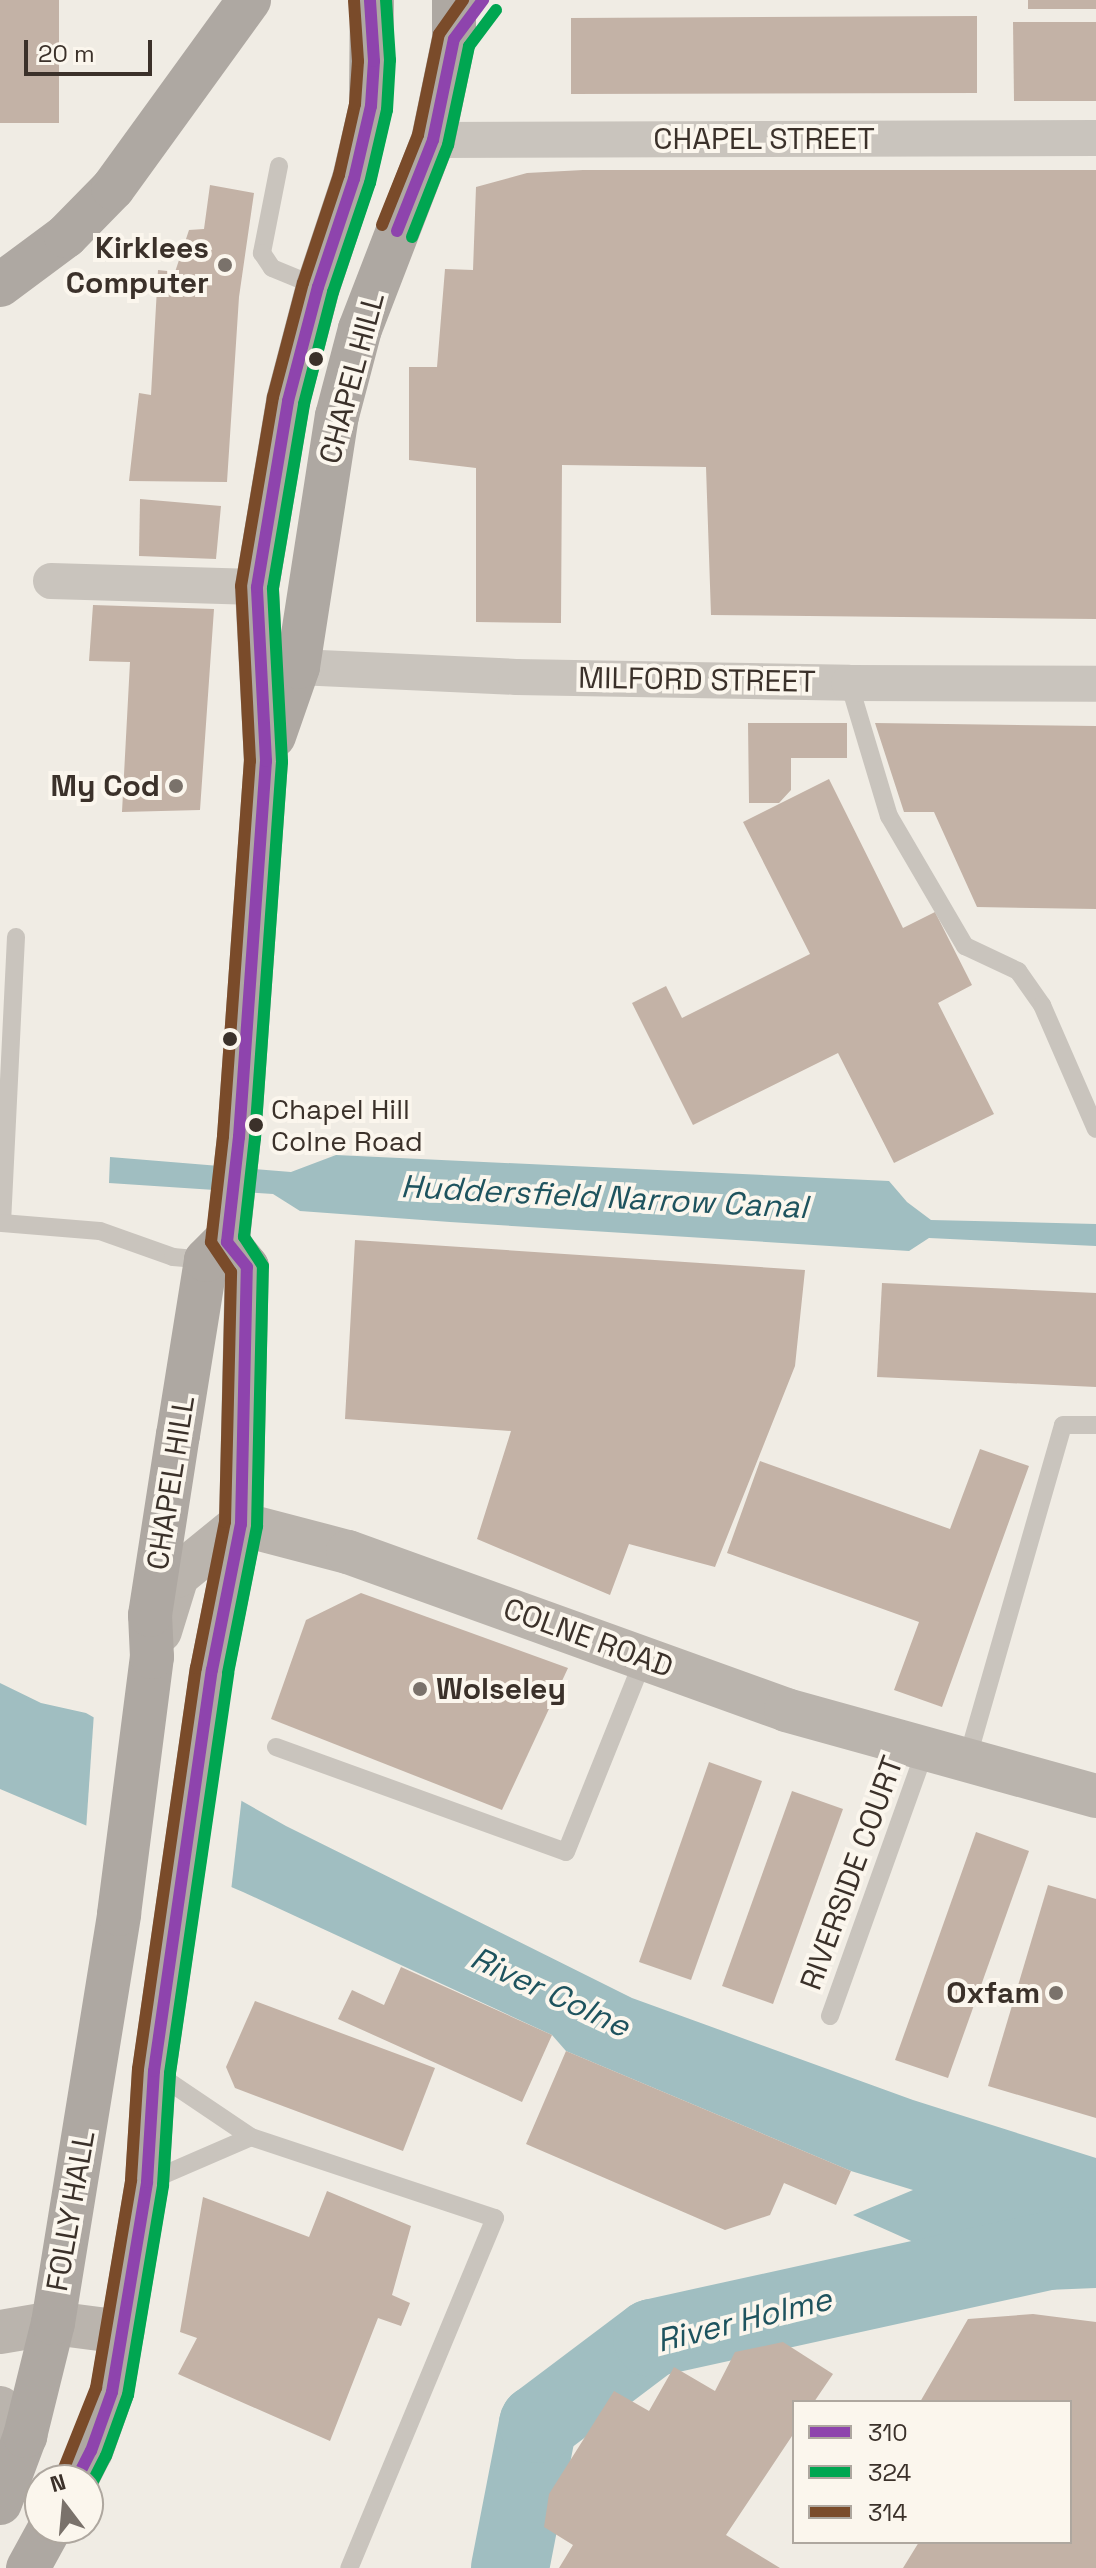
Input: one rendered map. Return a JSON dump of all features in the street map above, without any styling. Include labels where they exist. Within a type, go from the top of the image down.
[{"type":"main road","points":[[0,285],[66,236],[113,188],[249,0]]},
{"type":"main road","points":[[454,20],[483,0]]},
{"type":"main road","name":"CHAPEL HILL","points":[[126,1859],[152,1657],[150,1615],[239,1137],[266,761],[257,587],[288,401],[318,287],[354,179],[371,106],[371,1]]},
{"type":"main road","name":"CHAPEL HILL","points":[[266,761],[298,667],[337,416],[360,329],[433,140],[454,20]]},
{"type":"main road","name":"CHAPEL HILL","points":[[154,2071],[212,1670],[241,1524],[247,1267],[220,1247]]},
{"type":"main road","points":[[152,1657],[177,1576],[241,1524]]},
{"type":"main road","name":"COLNE ROAD","points":[[241,1524],[348,1552],[786,1710],[1096,1796]]},
{"type":"main road","name":"FOLLY HALL","points":[[0,2503],[12,2422],[53,2323],[126,1859]]},
{"type":"main road","points":[[84,2464],[112,2392],[147,2182],[154,2071]]},
{"type":"main road","points":[[0,2332],[53,2323],[122,2332]]},
{"type":"main road","points":[[28,2568],[41,2544]]},
{"type":"street","name":"CHAPEL STREET","points":[[433,140],[1096,138]]},
{"type":"street","points":[[51,581],[257,587]]},
{"type":"street","name":"MILFORD STREET","points":[[298,667],[516,677],[1096,684]]},
{"type":"lane","name":"CHAPEL HILL","points":[[279,166],[262,253],[272,268],[318,287]]},
{"type":"lane","points":[[849,683],[862,736],[897,830],[965,946],[1018,971],[1042,1005],[1096,1129]]},
{"type":"lane","points":[[16,937],[2,1223],[100,1231],[173,1257],[220,1247]]},
{"type":"lane","name":"RIVERSIDE COURT","points":[[830,2016],[946,1754],[1063,1425],[1096,1425]]},
{"type":"lane","points":[[276,1747],[566,1852],[644,1658]]},
{"type":"lane","points":[[154,2071],[251,2137],[495,2218],[349,2568]]},
{"type":"lane","points":[[147,2182],[251,2137]]},
{"type":"water","name":"Huddersfield Narrow Canal","points":[[336,1155],[889,1181],[907,1202],[931,1220],[1096,1224],[1096,1246],[929,1238],[909,1251],[450,1222],[300,1211],[273,1194],[109,1183],[110,1157],[291,1172]]},
{"type":"water","name":"River Colne","points":[[0,1683],[41,1703],[86,1713],[286,1826],[632,1998],[913,2100],[1096,2158],[1096,2288],[1023,2291],[853,2215],[913,2190],[851,2171],[566,2051],[552,2035],[243,1892],[0,1789]]},
{"type":"pier","points":[[94,1713],[242,1796],[231,1891],[86,1830]]},
{"type":"building","points":[[0,0],[59,0],[59,123],[0,123]]},
{"type":"building","points":[[1028,0],[1096,0],[1096,9],[1028,9]]},
{"type":"building","points":[[977,16],[977,93],[571,94],[571,18]]},
{"type":"building","points":[[1013,22],[1096,22],[1096,101],[1014,101]]},
{"type":"building","points":[[583,170],[1096,170],[1096,619],[711,615],[706,467],[562,465],[561,623],[476,622],[476,468],[409,460],[409,367],[437,367],[445,269],[473,270],[476,187],[527,173]]},
{"type":"building","points":[[210,185],[254,193],[239,297],[227,482],[129,481],[139,393],[151,395],[158,270],[175,272],[189,230],[204,229]]},
{"type":"building","points":[[140,499],[221,506],[216,559],[139,556]]},
{"type":"building","points":[[93,605],[214,609],[200,810],[122,812],[130,662],[89,661]]},
{"type":"building","points":[[748,723],[847,723],[847,758],[791,758],[791,790],[779,803],[749,803]]},
{"type":"building","points":[[875,723],[1096,726],[1096,909],[977,907],[934,812],[904,812]]},
{"type":"building","points":[[829,779],[903,928],[935,912],[972,985],[938,1003],[994,1114],[894,1163],[838,1053],[693,1125],[632,1003],[666,986],[682,1018],[810,954],[743,822]]},
{"type":"building","points":[[355,1240],[805,1270],[795,1366],[715,1567],[629,1544],[610,1595],[477,1539],[511,1431],[345,1419]]},
{"type":"building","points":[[882,1283],[1096,1293],[1096,1387],[877,1377]]},
{"type":"building","points":[[980,1449],[1029,1466],[942,1707],[894,1690],[919,1622],[727,1553],[760,1461],[950,1529]]},
{"type":"building","name":"Wolseley","points":[[361,1593],[568,1668],[502,1810],[271,1719],[306,1620]]},
{"type":"building","points":[[709,1762],[762,1781],[691,1980],[639,1962]]},
{"type":"building","points":[[792,1791],[843,1809],[773,2004],[722,1986]]},
{"type":"building","points":[[976,1832],[1029,1851],[948,2078],[895,2060]]},
{"type":"building","name":"Oxfam","points":[[1048,1885],[1096,1899],[1096,2118],[988,2086]]},
{"type":"building","points":[[401,1967],[552,2035],[522,2102],[338,2019],[352,1990],[384,2005]]},
{"type":"building","points":[[255,2001],[435,2068],[403,2151],[235,2088],[226,2067]]},
{"type":"building","points":[[566,2051],[851,2171],[836,2205],[784,2183],[770,2215],[725,2230],[526,2144]]},
{"type":"building","points":[[327,2191],[411,2226],[392,2295],[410,2303],[401,2326],[378,2318],[330,2441],[178,2374],[197,2338],[180,2332],[203,2197],[309,2237]]},
{"type":"building","points":[[1033,2314],[1096,2322],[1096,2568],[903,2568],[918,2544],[1072,2544],[1072,2400],[921,2400],[968,2319]]},
{"type":"building","points":[[783,2342],[833,2374],[815,2400],[792,2400],[792,2436],[726,2535],[780,2568],[559,2568],[573,2545],[544,2527],[549,2494],[614,2391],[649,2411],[674,2367],[715,2391],[735,2352]]},
{"type":"waterway","name":"River Holme","points":[[510,2568],[538,2424],[652,2338],[1070,2246]]},
{"type":"transit line","name":"310","points":[[84,2464],[112,2392],[147,2182],[154,2071],[212,1670],[241,1524],[247,1267],[227,1242],[239,1137],[266,761],[257,587],[288,401],[318,287],[354,179],[371,106],[374,61],[370,0]]},
{"type":"transit line","name":"324","points":[[102,2464],[128,2395],[163,2185],[170,2073],[228,1673],[257,1526],[263,1266],[244,1237],[255,1138],[282,762],[273,588],[304,404],[333,292],[370,183],[387,110],[390,60],[386,0]]},
{"type":"transit line","name":"314","points":[[382,225],[418,135],[439,34],[463,0]]},
{"type":"transit line","name":"310","points":[[397,231],[433,140],[454,39],[483,0]]},
{"type":"transit line","name":"314","points":[[66,2464],[96,2388],[131,2180],[138,2069],[196,1668],[225,1522],[231,1272],[211,1242],[223,1136],[250,761],[241,586],[273,397],[303,283],[339,175],[355,104],[358,61],[354,1]]},
{"type":"transit line","name":"324","points":[[412,237],[448,145],[469,46],[496,10]]},
{"type":"place","name":"Kirklees Computer","points":[[225,265]]},
{"type":"place","name":"My Cod","points":[[176,786]]},
{"type":"place","name":"Chapel Hill Colne Road","points":[[256,1125]]},
{"type":"place","name":"Wolseley","points":[[420,1689]]},
{"type":"place","name":"Oxfam","points":[[1056,1993]]}]
